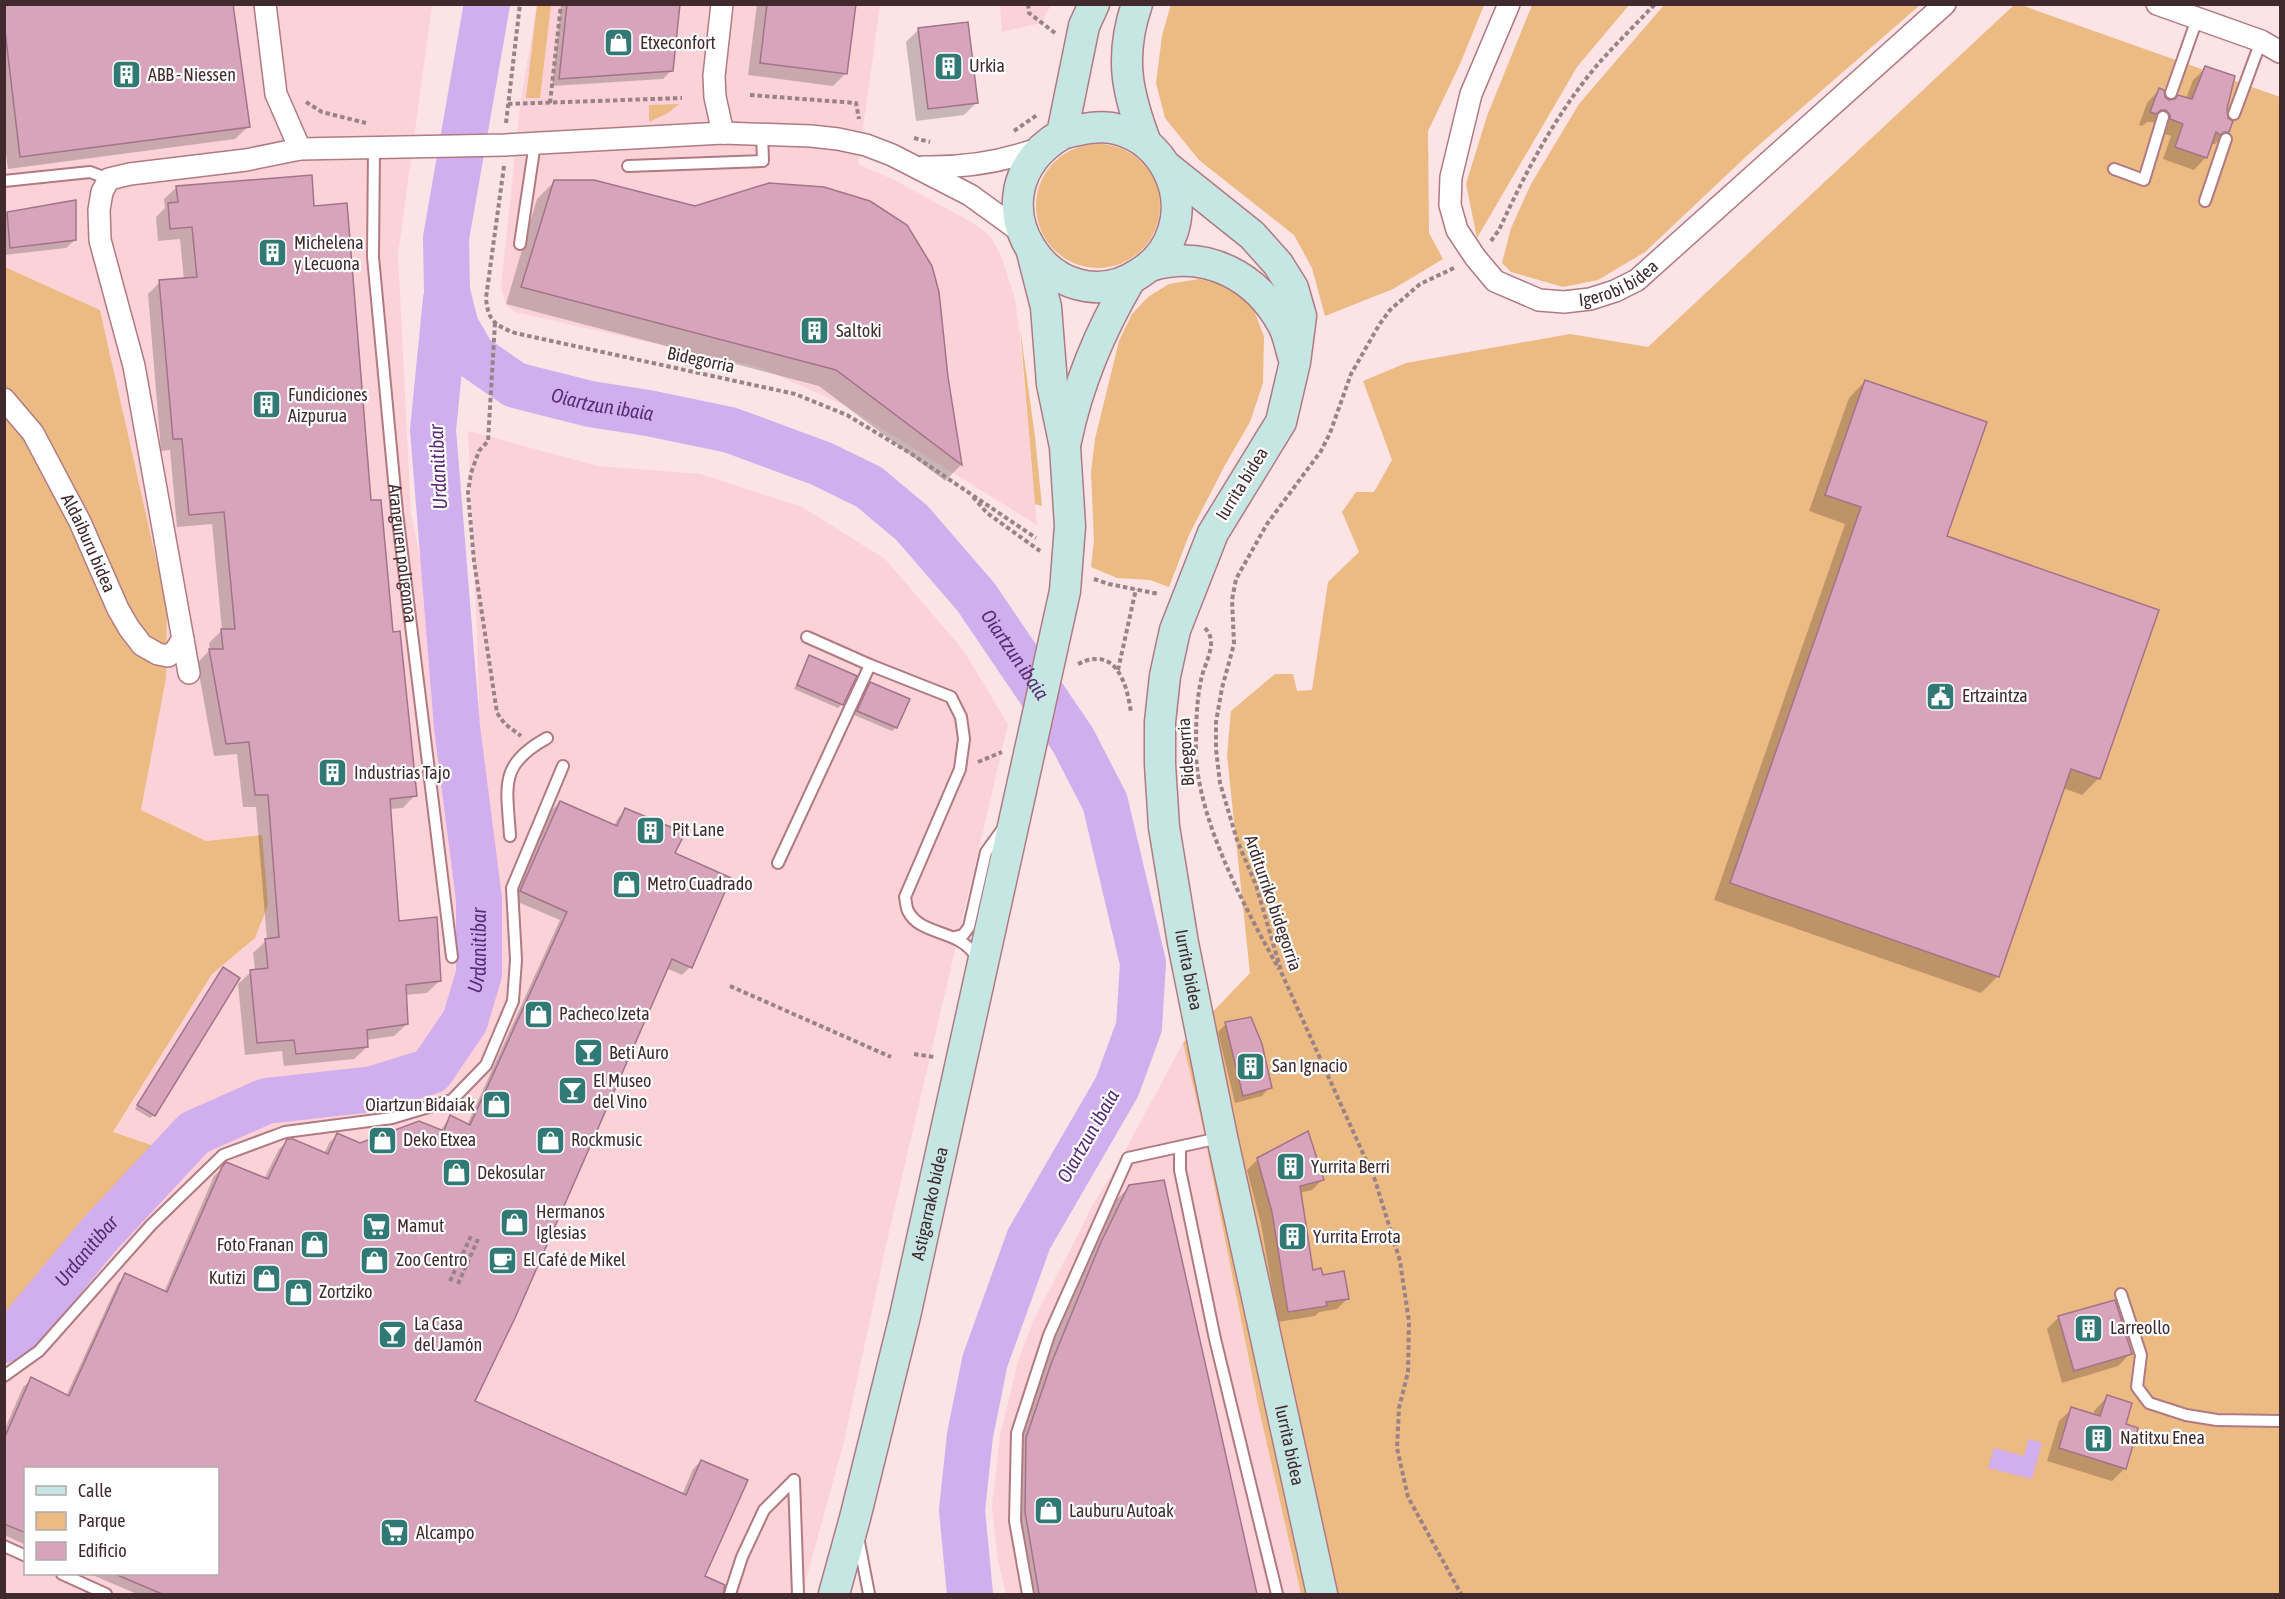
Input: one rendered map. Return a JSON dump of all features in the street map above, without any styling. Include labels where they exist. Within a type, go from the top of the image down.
[{"type":"main road","points":[[1052,141],[1084,26],[1094,4]]},
{"type":"main road","points":[[1137,4],[1129,34],[1127,77],[1131,99],[1146,143]]},
{"type":"main road","points":[[1090,127],[1120,130],[1146,143],[1167,167],[1176,192],[1177,219],[1169,244],[1142,272],[1102,330],[1080,386],[1065,447],[1052,384],[1046,307],[1017,209],[1019,187],[1028,165],[1052,141],[1090,127]]},
{"type":"main road","name":"Iurrita bidea","points":[[1167,167],[1252,235],[1278,264],[1293,288],[1301,315],[1295,362],[1281,422],[1213,533],[1174,630],[1165,676],[1160,722],[1160,764],[1164,827],[1183,943],[1222,1137],[1322,1594]]},
{"type":"main road","points":[[1027,242],[1047,269],[1066,280],[1087,286],[1109,286],[1173,259],[1194,260],[1227,269],[1258,290],[1284,326],[1295,362]]},
{"type":"main road","name":"Astigarrako bidea","points":[[834,1594],[905,1316],[1017,810],[1021,749],[1059,621],[1069,561],[1070,526],[1065,447]]},
{"type":"street","points":[[266,4],[276,94],[300,149]]},
{"type":"street","points":[[722,4],[714,76],[715,97],[723,133]]},
{"type":"street","name":"Igerobi bidea","points":[[1509,4],[1471,94],[1451,177],[1450,205],[1457,230],[1495,281],[1539,300],[1564,302],[1590,299],[1615,291],[1636,280],[1946,4]]},
{"type":"street","points":[[2157,4],[2261,41],[2280,52]]},
{"type":"street","points":[[189,673],[134,366],[100,240],[99,210],[102,192],[110,179],[130,174],[246,160],[300,149],[417,146],[502,147],[536,143],[723,133],[838,139],[866,145],[918,167],[970,195],[1027,242]]},
{"type":"street","points":[[918,167],[950,168],[983,165],[1013,158],[1052,141]]},
{"type":"street","name":"Aldaiburu bidea","points":[[4,399],[33,433],[80,522],[118,609],[129,628],[142,645],[158,654],[168,656],[175,651],[183,639]]},
{"type":"lane","points":[[2171,93],[2197,20]]},
{"type":"lane","points":[[2234,114],[2261,41]]},
{"type":"lane","points":[[2114,169],[2144,180],[2163,117]]},
{"type":"lane","points":[[628,166],[763,161],[762,134]]},
{"type":"lane","points":[[2205,201],[2226,138]]},
{"type":"lane","points":[[520,244],[536,143]]},
{"type":"lane","name":"Aranguren poligonoa","points":[[374,148],[373,257],[397,512],[452,957]]},
{"type":"lane","points":[[4,181],[90,172],[110,179]]},
{"type":"lane","points":[[807,637],[951,697],[961,717],[964,739],[960,769],[905,897],[908,912],[924,927],[955,937],[973,950],[981,970]]},
{"type":"lane","points":[[778,863],[870,665]]},
{"type":"lane","points":[[510,836],[508,777],[520,755],[547,738]]},
{"type":"lane","points":[[4,1376],[39,1351],[151,1225],[223,1155],[285,1132],[392,1118],[452,1100],[486,1065],[513,1001],[516,960],[512,888],[562,766]]},
{"type":"lane","points":[[955,937],[963,935],[969,927],[986,852],[1017,810]]},
{"type":"lane","points":[[1028,1594],[1015,1521],[1017,1433],[1049,1335],[1128,1158],[1222,1137]]},
{"type":"lane","points":[[1180,1147],[1180,1170],[1215,1339],[1276,1594]]},
{"type":"lane","points":[[2121,1294],[2141,1355],[2138,1387],[2149,1403],[2186,1415],[2217,1420],[2280,1421]]},
{"type":"lane","points":[[730,1594],[742,1557],[764,1510],[794,1480],[798,1594]]},
{"type":"lane","points":[[855,1518],[869,1594]]},
{"type":"lane","points":[[4,1546],[24,1555]]},
{"type":"lane","points":[[64,1575],[106,1594]]},
{"type":"path","points":[[520,4],[486,298],[487,312],[495,323],[488,441],[479,451],[468,494],[474,561],[497,713],[505,724],[534,745]]},
{"type":"path","points":[[550,103],[561,4]]},
{"type":"path","points":[[1028,4],[1029,13],[1058,36],[1062,25]]},
{"type":"path","points":[[1486,249],[1499,230],[1543,141],[1567,105],[1598,64],[1655,4]]},
{"type":"path","points":[[508,104],[682,99]]},
{"type":"path","points":[[304,100],[322,112],[369,123]]},
{"type":"path","points":[[1009,135],[1037,115]]},
{"type":"path","name":"Arditurriko bidegorria","points":[[1457,267],[1420,284],[1390,310],[1379,325],[1351,374],[1330,433],[1321,451],[1266,524],[1236,579],[1232,600],[1234,644],[1218,711],[1216,749],[1220,783],[1237,840],[1256,885],[1282,974],[1375,1180],[1400,1262],[1408,1322],[1408,1372],[1399,1408],[1397,1448],[1408,1497],[1461,1594]]},
{"type":"path","name":"Bidegorria","points":[[495,323],[501,328],[516,333],[795,394],[847,416],[910,453],[1036,538]]},
{"type":"path","points":[[971,495],[987,513],[1041,552]]},
{"type":"path","points":[[1093,579],[1164,596]]},
{"type":"path","points":[[1118,670],[1136,590]]},
{"type":"path","name":"Bidegorria","points":[[1201,623],[1210,635],[1196,705],[1197,770],[1203,801],[1250,916],[1282,974]]},
{"type":"path","points":[[960,769],[1021,749]]},
{"type":"path","points":[[730,986],[891,1057]]},
{"type":"path","points":[[914,1054],[934,1057],[936,1047]]},
{"type":"path","points":[[450,1281],[471,1236]]},
{"type":"path","points":[[458,1284],[478,1239]]},
{"type":"shaded area","points":[[1000,4],[1051,5],[1041,23],[1002,32]]},
{"type":"shaded area","points":[[5,5],[432,5],[398,254],[411,515],[431,607],[469,932],[469,978],[437,1045],[414,1063],[377,1071],[333,1074],[260,1086],[215,1098],[154,1146],[113,1133],[212,974],[255,938],[262,835],[206,841],[141,810],[166,678],[167,608],[100,310],[5,267]]},
{"type":"shaded area","points":[[537,5],[880,5],[858,164],[896,181],[973,223],[990,236],[1000,253],[1015,299],[1019,328],[1037,525],[844,405],[759,367],[515,312],[506,305],[501,286],[521,99]]},
{"type":"shaded area","points":[[468,431],[598,466],[700,474],[802,507],[885,559],[963,650],[1008,724],[889,1232],[843,1445],[802,1594],[5,1594],[4,1353],[32,1333],[183,1161],[219,1134],[250,1120],[403,1098],[439,1081],[461,1064],[476,1042],[493,994],[497,961],[480,758]]},
{"type":"shaded area","points":[[1183,1043],[1201,1119],[1258,1405],[1301,1594],[1006,1594],[998,1560],[992,1507],[1000,1436],[1018,1361],[1033,1322],[1095,1201],[1118,1164]]},
{"type":"shaded area","points":[[2029,1439],[2042,1443],[2032,1479],[1988,1468],[1994,1448],[2024,1456]]},
{"type":"green space","points":[[1171,4],[1484,5],[1460,64],[1428,131],[1429,233],[1443,259],[1393,289],[1325,316],[1312,268],[1294,235],[1199,160],[1165,118],[1156,83],[1162,36]]},
{"type":"green space","points":[[537,5],[551,5],[540,98],[526,98]]},
{"type":"green space","points":[[1532,5],[1629,5],[1577,67],[1477,238],[1466,184],[1487,116]]},
{"type":"green space","points":[[1664,5],[1920,5],[1752,151],[1645,252],[1598,280],[1563,287],[1511,272],[1502,263],[1511,228],[1531,184],[1579,104]]},
{"type":"green space","points":[[2014,5],[2021,5],[2280,97],[2280,1594],[1301,1594],[1258,1405],[1201,1119],[1183,1043],[1250,973],[1227,755],[1231,711],[1275,674],[1293,674],[1297,691],[1312,690],[1328,582],[1359,552],[1342,512],[1356,492],[1374,492],[1392,460],[1363,381],[1406,363],[1570,334],[1648,347]]},
{"type":"green space","points":[[679,104],[668,113],[649,122],[649,105]]},
{"type":"green space","points":[[1098,144],[1122,149],[1142,162],[1155,182],[1160,206],[1155,230],[1142,250],[1122,263],[1098,268],[1074,263],[1054,250],[1041,230],[1036,206],[1041,182],[1054,162],[1074,149]]},
{"type":"green space","points":[[5,267],[100,310],[167,608],[166,678],[141,810],[206,841],[262,835],[268,905],[255,938],[212,974],[113,1132],[154,1146],[5,1325]]},
{"type":"green space","points":[[1199,279],[1226,285],[1253,308],[1264,336],[1263,383],[1250,422],[1189,535],[1169,587],[1150,580],[1117,578],[1091,567],[1094,541],[1091,472],[1095,439],[1119,341],[1132,314],[1148,297],[1169,284]]},
{"type":"green space","points":[[1020,328],[1035,437],[1042,506],[1035,504]]},
{"type":"building","name":"ABB - Niessen","points":[[4,4],[233,4],[250,127],[20,157],[4,22]]},
{"type":"building","name":"Etxeconfort","points":[[567,4],[680,4],[673,71],[559,79]]},
{"type":"building","points":[[767,4],[856,4],[847,74],[760,63]]},
{"type":"building","name":"Urkia","points":[[968,22],[978,103],[928,109],[918,28]]},
{"type":"building","points":[[2205,66],[2235,76],[2227,109],[2228,118],[2233,121],[2229,132],[2220,135],[2216,132],[2207,158],[2175,147],[2183,124],[2170,119],[2166,110],[2161,110],[2156,114],[2150,112],[2159,88],[2164,90],[2165,97],[2169,100],[2175,99],[2178,95],[2192,99]]},
{"type":"building","points":[[312,175],[314,206],[347,203],[371,500],[381,500],[393,632],[400,631],[417,796],[390,799],[399,921],[437,917],[441,981],[406,985],[408,1024],[367,1030],[368,1047],[296,1054],[294,1040],[257,1043],[250,970],[268,968],[265,939],[279,937],[268,795],[255,795],[249,742],[226,744],[209,649],[223,649],[221,629],[235,629],[224,512],[189,515],[182,439],[173,439],[159,280],[197,277],[192,227],[170,229],[168,203],[178,202],[176,186]]},
{"type":"building","name":"Saltoki","points":[[554,180],[594,180],[695,206],[769,183],[824,187],[870,201],[907,225],[932,266],[939,292],[948,377],[962,465],[836,370],[521,287]]},
{"type":"building","points":[[76,200],[76,240],[10,248],[7,212]]},
{"type":"building","points":[[1865,380],[1987,422],[1947,536],[2159,610],[2100,779],[2071,769],[1999,977],[1730,883],[1861,507],[1825,495]]},
{"type":"building","points":[[809,655],[857,676],[843,705],[797,685]]},
{"type":"building","points":[[870,682],[910,699],[897,728],[857,711]]},
{"type":"building","name":"Mamut","points":[[560,801],[617,826],[625,808],[685,833],[675,853],[731,878],[692,968],[672,959],[515,1318],[475,1401],[686,1495],[701,1460],[748,1480],[705,1576],[725,1585],[723,1594],[162,1594],[117,1575],[219,1575],[219,1467],[24,1467],[24,1532],[4,1524],[4,1439],[31,1377],[69,1396],[125,1273],[167,1292],[226,1162],[268,1179],[287,1139],[293,1139],[328,1154],[337,1133],[360,1143],[419,1121],[444,1131],[450,1115],[470,1125],[567,912],[520,891]]},
{"type":"building","points":[[223,967],[240,978],[155,1116],[137,1105]]},
{"type":"building","name":"San Ignacio","points":[[1251,1017],[1262,1044],[1272,1088],[1243,1096],[1225,1022]]},
{"type":"building","points":[[1308,1131],[1324,1180],[1300,1186],[1313,1270],[1321,1268],[1323,1275],[1344,1271],[1349,1299],[1326,1302],[1327,1306],[1288,1312],[1272,1212],[1257,1158]]},
{"type":"building","points":[[1164,1180],[1257,1594],[1039,1594],[1025,1512],[1026,1438],[1051,1364],[1101,1242],[1129,1185]]},
{"type":"building","name":"Larreollo","points":[[2115,1300],[2132,1354],[2074,1371],[2058,1316]]},
{"type":"building","name":"Natitxu Enea","points":[[2107,1395],[2132,1403],[2126,1424],[2138,1428],[2126,1469],[2059,1448],[2071,1407],[2100,1416]]},
{"type":"waterway","name":"Oiartzun ibaia","points":[[487,4],[446,238],[447,291],[456,327],[473,356],[515,385],[590,404],[730,430],[822,464],[869,487],[912,523],[976,597],[1073,740],[1105,802],[1143,963],[1139,1027],[1117,1087],[1029,1239],[985,1361],[970,1435],[962,1510],[970,1594]]},
{"type":"waterway","name":"Urdanitibar","points":[[4,1340],[22,1328],[99,1235],[194,1133],[266,1101],[373,1089],[431,1071],[465,1021],[479,974],[479,899],[457,727],[433,430],[446,299]]},
{"type":"place","name":"Etxeconfort","points":[[619,43]]},
{"type":"place","name":"Urkia","points":[[948,66]]},
{"type":"place","name":"ABB - Niessen","points":[[127,75]]},
{"type":"place","name":"Michelena y Lecuona","points":[[273,253]]},
{"type":"place","name":"Saltoki","points":[[815,331]]},
{"type":"place","name":"Fundiciones Aizpurua","points":[[267,405]]},
{"type":"place","name":"Ertzaintza","points":[[1941,696]]},
{"type":"place","name":"Industrias Tajo","points":[[333,773]]},
{"type":"place","name":"Pit Lane","points":[[651,830]]},
{"type":"place","name":"Metro Cuadrado","points":[[626,884]]},
{"type":"place","name":"Pacheco Izeta","points":[[538,1014]]},
{"type":"place","name":"Beti Auro","points":[[588,1053]]},
{"type":"place","name":"San Ignacio","points":[[1251,1066]]},
{"type":"place","name":"El Museo del Vino","points":[[572,1091]]},
{"type":"place","name":"Oiartzun Bidaiak","points":[[496,1105]]},
{"type":"place","name":"Deko Etxea","points":[[382,1140]]},
{"type":"place","name":"Rockmusic","points":[[550,1140]]},
{"type":"place","name":"Yurrita Berri","points":[[1290,1167]]},
{"type":"place","name":"Dekosular","points":[[456,1173]]},
{"type":"place","name":"Hermanos Iglesias","points":[[515,1222]]},
{"type":"place","name":"Mamut","points":[[376,1226]]},
{"type":"place","name":"Yurrita Errota","points":[[1292,1237]]},
{"type":"place","name":"Foto Franan","points":[[315,1245]]},
{"type":"place","name":"Zoo Centro","points":[[375,1260]]},
{"type":"place","name":"El Café de Mikel","points":[[502,1260]]},
{"type":"place","name":"Kutizi","points":[[267,1278]]},
{"type":"place","name":"Zortziko","points":[[298,1292]]},
{"type":"place","name":"Larreollo","points":[[2089,1328]]},
{"type":"place","name":"La Casa del Jamón","points":[[393,1334]]},
{"type":"place","name":"Natitxu Enea","points":[[2099,1438]]},
{"type":"place","name":"Lauburu Autoak","points":[[1048,1511]]},
{"type":"place","name":"Alcampo","points":[[395,1533]]}]
